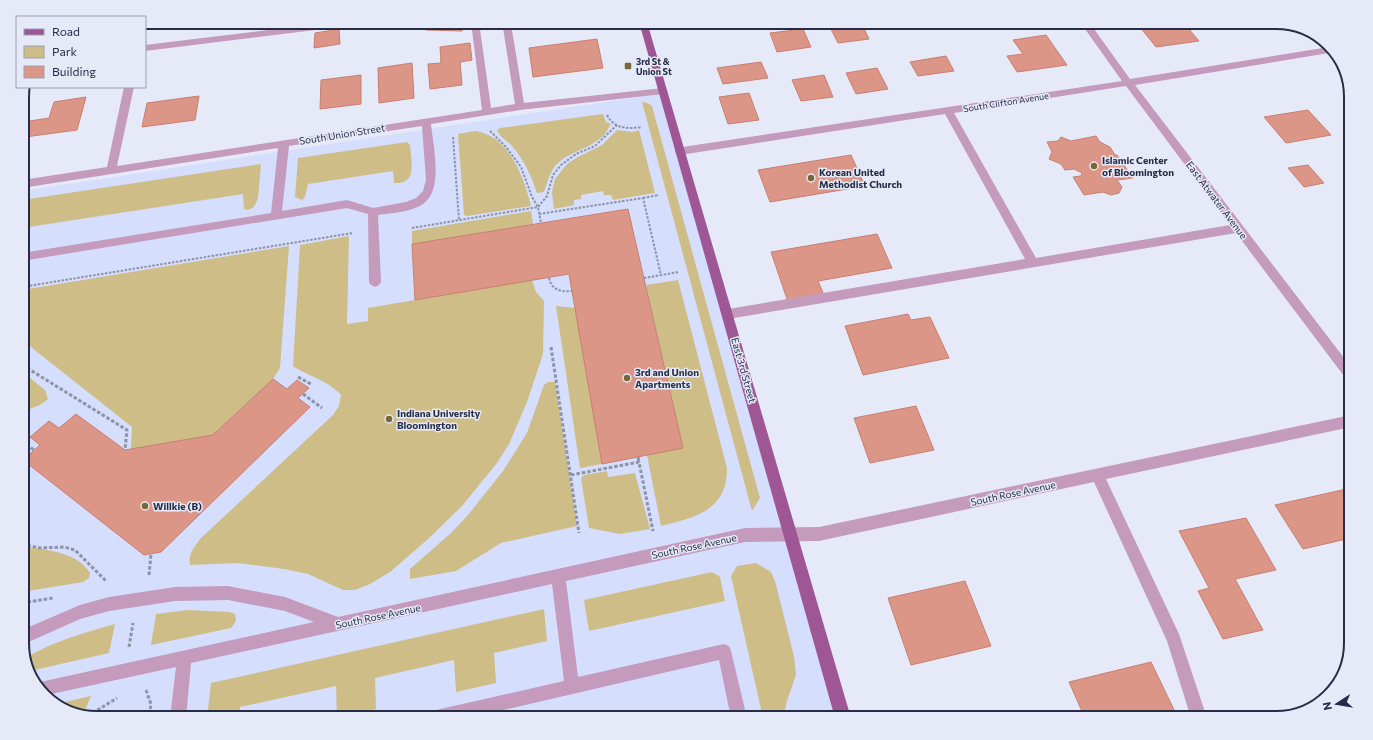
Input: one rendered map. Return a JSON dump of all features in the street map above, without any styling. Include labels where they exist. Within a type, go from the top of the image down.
[{"type":"main road","name":"East 3rd Street","points":[[644,29],[728,314],[841,711]]},
{"type":"street","points":[[146,48],[299,29]]},
{"type":"street","points":[[476,29],[487,112]]},
{"type":"street","points":[[507,29],[520,107]]},
{"type":"street","name":"East Atwater Avenue","points":[[1089,29],[1128,83],[1344,367]]},
{"type":"street","name":"South Clifton Avenue","points":[[680,151],[1128,83],[1326,51]]},
{"type":"street","points":[[111,170],[129,88]]},
{"type":"street","name":"South Union Street","points":[[29,183],[520,107],[663,91]]},
{"type":"street","points":[[948,110],[1033,262]]},
{"type":"street","points":[[29,256],[347,204],[373,212],[408,206],[420,201],[428,192],[431,180],[426,121]]},
{"type":"street","points":[[276,216],[284,143]]},
{"type":"street","points":[[373,212],[376,282]]},
{"type":"street","points":[[728,314],[1238,228]]},
{"type":"street","name":"South Rose Avenue","points":[[46,688],[745,535],[819,534],[1344,423]]},
{"type":"street","points":[[1097,475],[1174,639],[1197,711]]},
{"type":"street","points":[[558,576],[572,686]]},
{"type":"street","points":[[29,635],[55,622],[102,606],[136,599],[175,594],[228,593],[285,604],[338,624]]},
{"type":"street","points":[[466,711],[724,651],[737,711]]},
{"type":"street","points":[[179,711],[184,658]]},
{"type":"path","points":[[606,112],[611,121],[617,125],[629,129],[642,127]]},
{"type":"path","points":[[411,228],[538,207],[547,196],[553,175],[561,165],[576,154],[595,146],[617,125]]},
{"type":"path","points":[[486,128],[506,147],[521,167],[532,197],[538,207],[541,223]]},
{"type":"path","points":[[453,132],[458,220]]},
{"type":"path","points":[[539,214],[659,195]]},
{"type":"path","points":[[643,198],[662,275]]},
{"type":"path","points":[[29,286],[291,242],[374,231]]},
{"type":"path","points":[[644,278],[679,272]]},
{"type":"path","points":[[548,278],[549,283],[559,292],[572,291]]},
{"type":"path","points":[[552,347],[570,475],[580,533]]},
{"type":"path","points":[[29,369],[126,430],[125,450]]},
{"type":"path","points":[[298,377],[311,384]]},
{"type":"path","points":[[303,394],[322,408]]},
{"type":"path","points":[[29,446],[34,450]]},
{"type":"path","points":[[638,457],[653,531]]},
{"type":"path","points":[[570,475],[639,462]]},
{"type":"path","points":[[29,546],[40,548],[64,547],[75,550],[110,584]]},
{"type":"path","points":[[148,576],[151,554]]},
{"type":"path","points":[[129,650],[133,619]]},
{"type":"path","points":[[141,688],[146,690],[150,698],[150,711]]},
{"type":"path","points":[[96,711],[123,694]]},
{"type":"shaded area","name":"Indiana University Bloomington","points":[[664,93],[836,711],[97,711],[84,710],[59,700],[40,681],[30,656],[29,647],[29,190]]},
{"type":"green space","points":[[642,102],[648,103],[652,106],[760,498],[752,511]]},
{"type":"green space","points":[[603,114],[606,122],[611,124],[605,134],[597,141],[568,156],[557,164],[551,174],[544,192],[537,193],[524,162],[512,146],[499,135],[497,130],[500,128]]},
{"type":"green space","points":[[617,130],[633,132],[639,130],[655,193],[613,200],[611,195],[604,195],[603,191],[581,195],[581,199],[574,200],[574,205],[554,209],[552,192],[555,179],[567,164],[602,145]]},
{"type":"green space","points":[[475,131],[487,134],[497,140],[506,149],[519,171],[531,206],[467,216],[464,215],[458,134]]},
{"type":"green space","points":[[407,142],[410,145],[412,165],[410,176],[402,183],[394,183],[393,171],[308,184],[305,197],[302,200],[295,197],[298,158]]},
{"type":"green space","points":[[261,164],[258,198],[254,207],[248,210],[244,209],[243,194],[29,227],[29,199]]},
{"type":"green space","points":[[531,211],[533,224],[412,244],[412,231]]},
{"type":"green space","points":[[349,236],[347,324],[368,321],[368,308],[532,280],[536,292],[544,301],[543,354],[527,402],[509,444],[497,463],[462,506],[427,540],[390,572],[370,584],[355,590],[343,590],[308,574],[284,569],[238,563],[190,565],[191,553],[201,538],[333,415],[339,406],[341,395],[336,390],[293,366],[300,245]]},
{"type":"green space","points":[[289,246],[280,368],[273,379],[213,435],[131,449],[132,427],[29,346],[29,289]]},
{"type":"green space","points":[[678,280],[727,468],[726,482],[722,494],[715,503],[707,510],[697,515],[661,526],[647,455],[683,448],[646,285]]},
{"type":"green space","points":[[556,306],[575,308],[602,464],[580,468]]},
{"type":"green space","points":[[29,378],[45,390],[48,399],[40,405],[29,409]]},
{"type":"green space","points":[[548,382],[555,382],[577,526],[501,543],[456,571],[410,579],[410,569],[451,533],[468,515],[503,471],[527,433],[544,385]]},
{"type":"green space","points":[[607,471],[608,477],[635,473],[650,529],[620,534],[589,528],[581,478],[584,475]]},
{"type":"green space","points":[[29,547],[50,550],[77,560],[90,573],[89,578],[83,582],[29,591]]},
{"type":"green space","points":[[756,563],[771,572],[775,581],[794,656],[796,675],[784,711],[761,711],[731,576],[737,566]]},
{"type":"green space","points":[[712,572],[720,577],[725,601],[589,631],[584,600]]},
{"type":"green space","points":[[544,609],[547,641],[494,653],[496,683],[456,692],[454,660],[375,678],[376,709],[367,711],[337,711],[336,686],[240,707],[240,711],[208,711],[211,683]]},
{"type":"green space","points":[[188,610],[229,612],[235,614],[236,621],[231,628],[151,645],[156,614]]},
{"type":"green space","points":[[115,624],[109,653],[35,670],[30,656],[69,638]]},
{"type":"green space","points":[[91,696],[85,710],[64,702]]},
{"type":"building","points":[[339,29],[340,44],[314,48],[315,33]]},
{"type":"building","points":[[426,29],[463,29],[462,31]]},
{"type":"building","points":[[803,29],[811,47],[777,52],[770,33]]},
{"type":"building","points":[[831,29],[864,29],[869,39],[838,43]]},
{"type":"building","points":[[1142,29],[1189,29],[1199,41],[1156,47]]},
{"type":"building","points":[[1046,35],[1067,65],[1017,72],[1007,56],[1023,54],[1013,40]]},
{"type":"building","points":[[597,39],[603,68],[533,77],[529,48]]},
{"type":"building","points":[[470,43],[472,60],[460,62],[462,85],[430,89],[428,64],[441,63],[440,47]]},
{"type":"building","points":[[946,56],[954,71],[918,76],[910,62]]},
{"type":"building","points":[[761,62],[768,78],[723,84],[717,68]]},
{"type":"building","points":[[412,63],[414,98],[379,103],[378,68]]},
{"type":"building","points":[[877,68],[888,89],[856,94],[846,73]]},
{"type":"building","points":[[361,75],[361,104],[320,109],[321,80]]},
{"type":"building","points":[[824,75],[833,97],[801,101],[792,80]]},
{"type":"building","points":[[749,93],[759,120],[728,124],[719,97]]},
{"type":"building","points":[[199,96],[195,120],[142,127],[147,103]]},
{"type":"building","points":[[86,97],[77,130],[29,136],[30,121],[49,118],[54,102]]},
{"type":"building","points":[[1308,110],[1331,135],[1286,143],[1264,117]]},
{"type":"building","name":"Islamic Center of Bloomington","points":[[1096,136],[1100,142],[1110,147],[1133,178],[1117,180],[1122,187],[1119,193],[1111,195],[1103,192],[1084,195],[1073,177],[1081,176],[1082,173],[1074,169],[1065,170],[1061,164],[1049,159],[1052,152],[1047,142],[1058,141],[1061,137],[1071,141]]},
{"type":"building","name":"Korean United Methodist Church","points":[[851,155],[865,186],[770,202],[758,170]]},
{"type":"building","points":[[1308,165],[1324,183],[1304,187],[1288,168]]},
{"type":"building","name":"3rd and Union Apartments","points":[[628,209],[683,448],[602,464],[569,274],[415,300],[412,244]]},
{"type":"building","points":[[877,234],[892,268],[818,281],[824,295],[788,302],[771,252]]},
{"type":"building","points":[[908,314],[911,320],[930,317],[949,358],[863,375],[845,326]]},
{"type":"building","name":"Willkie (B)","points":[[273,379],[287,389],[297,380],[309,388],[298,398],[310,407],[161,552],[144,555],[29,465],[29,455],[40,445],[30,437],[49,421],[59,428],[76,414],[125,450],[213,435]]},
{"type":"building","points":[[916,406],[934,450],[870,463],[854,418]]},
{"type":"building","points":[[1344,490],[1344,540],[1303,549],[1275,505]]},
{"type":"building","points":[[1246,518],[1276,570],[1235,579],[1263,630],[1223,639],[1198,591],[1209,588],[1179,531]]},
{"type":"building","points":[[965,581],[991,646],[911,665],[888,598]]},
{"type":"building","points":[[1151,662],[1175,711],[1082,711],[1069,682]]},
{"type":"place","name":"3rd St & Union St","points":[[628,66]]},
{"type":"place","name":"Islamic Center of Bloomington","points":[[1094,166]]},
{"type":"place","name":"Korean United Methodist Church","points":[[811,178]]},
{"type":"place","name":"3rd and Union Apartments","points":[[627,378]]},
{"type":"place","name":"Indiana University Bloomington","points":[[389,419]]},
{"type":"place","name":"Willkie (B)","points":[[145,506]]}]
